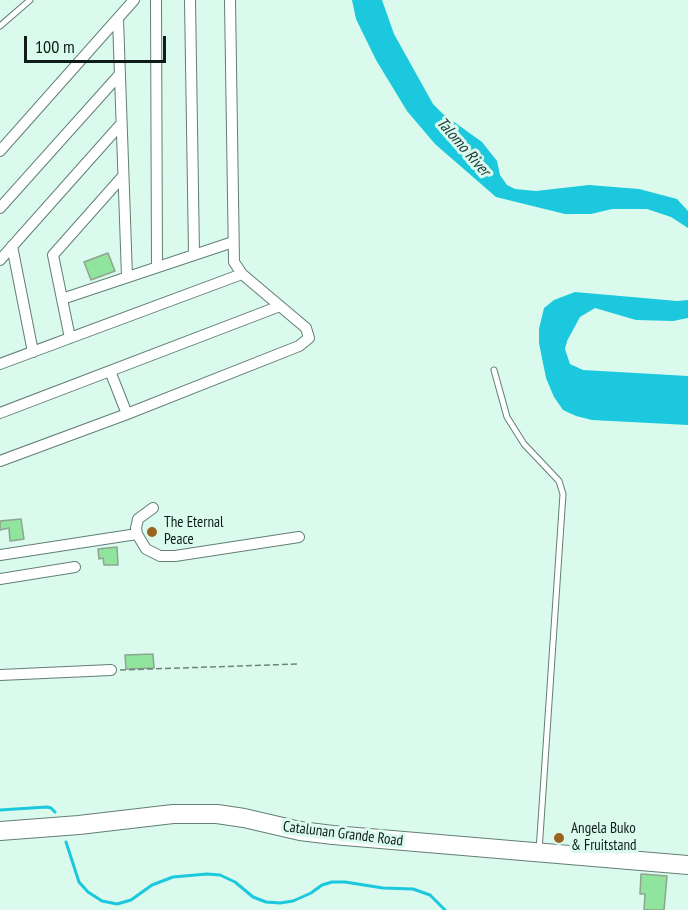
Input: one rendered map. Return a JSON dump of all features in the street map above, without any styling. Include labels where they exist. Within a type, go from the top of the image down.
[{"type":"main road","name":"Catalunan Grande Road","points":[[0,831],[173,814],[211,813],[325,834],[688,865]]},
{"type":"street","points":[[0,151],[134,0]]},
{"type":"street","points":[[156,0],[157,267]]},
{"type":"street","points":[[190,0],[194,254]]},
{"type":"street","points":[[0,460],[127,414],[304,344],[309,338],[308,331],[242,274],[234,262],[230,0]]},
{"type":"street","points":[[118,19],[127,277]]},
{"type":"street","points":[[0,208],[120,74]]},
{"type":"street","points":[[0,260],[121,124]]},
{"type":"street","points":[[70,338],[53,255],[123,176]]},
{"type":"street","points":[[62,299],[233,242]]},
{"type":"street","points":[[12,246],[33,352]]},
{"type":"street","points":[[0,364],[242,274]]},
{"type":"street","points":[[0,413],[280,306]]},
{"type":"street","points":[[110,371],[127,414]]},
{"type":"street","points":[[153,508],[136,523],[137,534],[146,549],[153,554],[166,556],[298,537]]},
{"type":"street","points":[[0,555],[137,534]]},
{"type":"street","points":[[0,579],[75,567]]},
{"type":"street","points":[[0,675],[111,670]]},
{"type":"lane","points":[[0,26],[30,0]]},
{"type":"lane","points":[[494,370],[507,417],[524,444],[559,481],[563,494],[539,852]]},
{"type":"path","points":[[111,670],[299,664]]},
{"type":"water","name":"Talomo River","points":[[352,0],[382,0],[394,34],[433,104],[482,142],[497,161],[500,175],[507,185],[515,189],[536,191],[589,185],[639,189],[677,199],[688,211],[688,228],[671,217],[647,209],[612,209],[591,214],[565,214],[496,197],[435,144],[407,111],[376,60],[356,19]]},
{"type":"water","points":[[575,292],[688,300],[688,318],[673,321],[636,320],[595,308],[580,317],[565,349],[570,364],[583,370],[688,376],[688,425],[592,420],[563,410],[554,397],[546,378],[539,343],[539,329],[544,308],[554,300]]},
{"type":"building","points":[[108,253],[115,271],[91,280],[84,262]]},
{"type":"building","points":[[21,519],[24,539],[10,541],[9,528],[0,530],[0,521]]},
{"type":"building","points":[[117,547],[118,565],[104,565],[103,558],[99,559],[98,549]]},
{"type":"building","points":[[153,654],[154,668],[126,669],[125,655]]},
{"type":"building","points":[[641,874],[667,876],[664,910],[644,910],[645,894],[640,894]]},
{"type":"waterway","points":[[0,810],[47,807],[55,812]]},
{"type":"waterway","points":[[66,842],[79,882],[88,892],[102,901],[117,904],[131,900],[152,885],[173,877],[207,874],[220,875],[235,882],[253,897],[266,902],[293,901],[322,885],[345,882],[383,888],[413,889],[430,895],[445,910]]},
{"type":"place","name":"The Eternal Peace","points":[[152,532]]},
{"type":"place","name":"Angela Buko & Fruitstand","points":[[559,838]]}]
